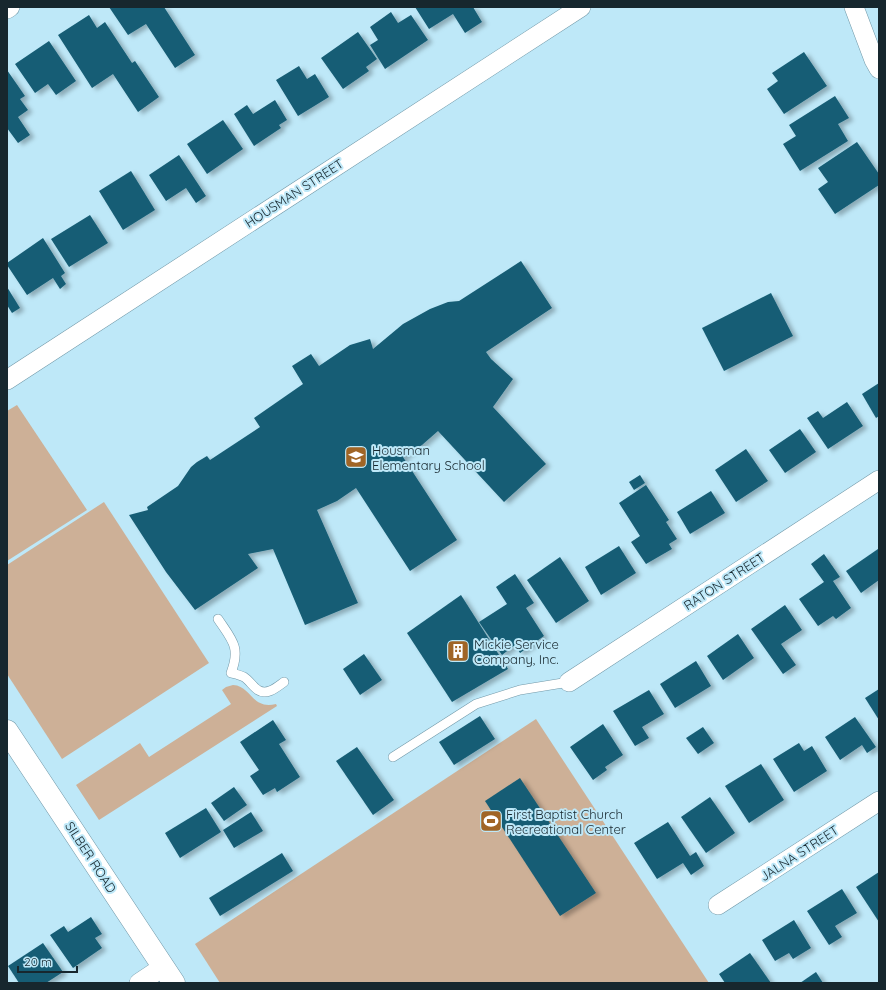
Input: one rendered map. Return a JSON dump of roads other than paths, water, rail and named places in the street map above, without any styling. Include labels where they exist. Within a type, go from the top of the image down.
[{"type":"street","name":"HOUSMAN STREET","points":[[7,380],[581,7]]},
{"type":"street","points":[[854,7],[879,70]]},
{"type":"street","name":"RATON STREET","points":[[569,682],[879,480]]},
{"type":"street","name":"SILBER ROAD","points":[[7,730],[168,975]]},
{"type":"street","name":"JALNA STREET","points":[[718,905],[879,801]]},
{"type":"street","points":[[139,983],[168,975]]},
{"type":"lane","points":[[218,619],[233,640],[236,652],[235,664],[231,673],[243,676],[258,690],[265,692],[272,690],[284,682]]},
{"type":"lane","points":[[393,757],[476,704],[520,690],[569,682]]},
{"type":"place","name":"Housman Elementary School","points":[[356,457]]},
{"type":"place","name":"Mickie Service Company, Inc.","points":[[458,651]]},
{"type":"place","name":"First Baptist Church Recreational Center","points":[[491,821]]}]
